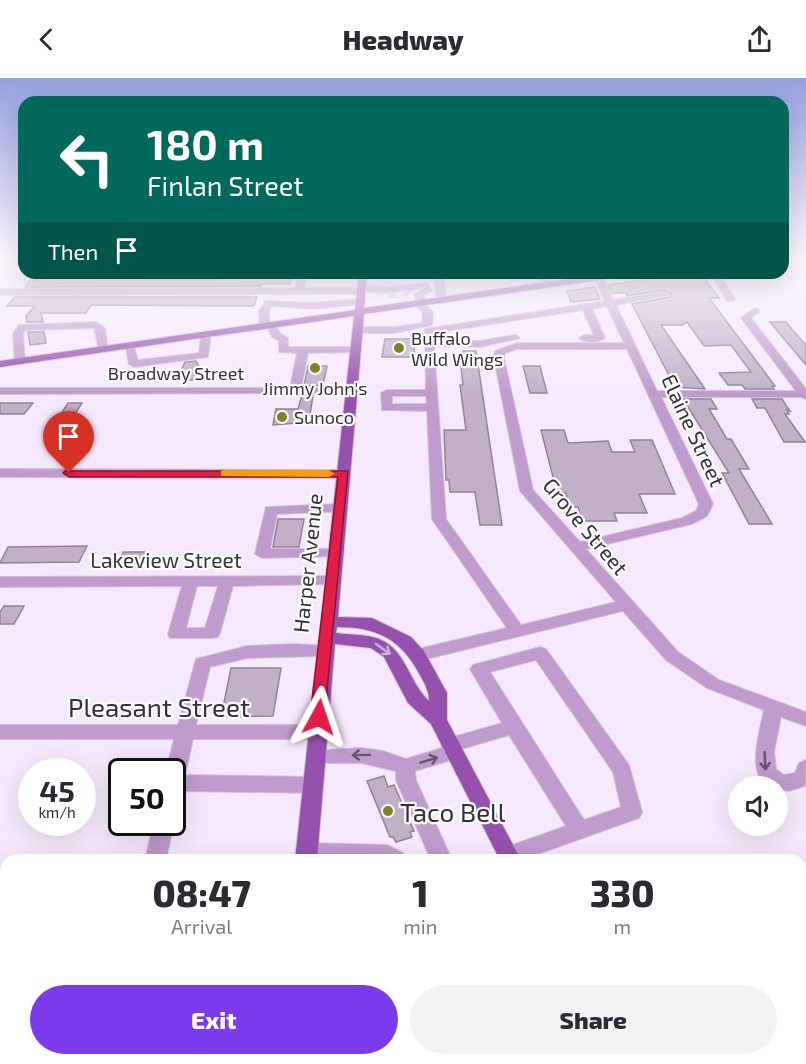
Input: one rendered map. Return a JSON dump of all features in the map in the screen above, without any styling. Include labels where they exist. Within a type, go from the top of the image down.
[{"type":"main road","points":[[0,364],[312,319],[351,302]]},
{"type":"main road","name":"Harper Avenue","points":[[306,854],[360,302]]},
{"type":"main road","points":[[326,637],[366,622],[397,636],[418,655],[438,693],[438,720]]},
{"type":"main road","points":[[326,637],[363,641],[383,648],[400,669],[414,698],[438,720],[507,854]]},
{"type":"street","points":[[336,302],[312,306],[269,303],[264,311],[268,325],[278,338],[284,340],[283,350],[356,349]]},
{"type":"street","points":[[358,330],[427,325],[428,312],[415,302]]},
{"type":"street","points":[[517,631],[439,519],[428,331],[617,302]]},
{"type":"street","name":"Elaine Street","points":[[576,546],[687,521],[698,516],[705,508],[703,492],[610,303]]},
{"type":"street","points":[[312,306],[312,319]]},
{"type":"street","points":[[429,343],[480,344],[511,338],[600,338],[586,306]]},
{"type":"street","points":[[755,312],[746,318],[805,395]]},
{"type":"street","points":[[399,319],[427,318]]},
{"type":"street","points":[[20,361],[18,334],[22,327],[96,326],[100,328],[104,349]]},
{"type":"street","points":[[129,345],[132,362],[139,365],[204,355],[206,334]]},
{"type":"street","name":"Grove Street","points":[[632,346],[517,346],[505,348],[498,355],[525,487],[662,648],[686,668],[713,684],[806,720]]},
{"type":"street","points":[[295,391],[303,350]]},
{"type":"street","name":"Broadway Street","points":[[0,391],[352,391]]},
{"type":"street","points":[[432,393],[387,393],[386,408],[432,407]]},
{"type":"street","points":[[656,394],[805,395]]},
{"type":"street","points":[[0,473],[344,474]]},
{"type":"street","points":[[336,553],[262,554],[271,510],[341,508]]},
{"type":"street","name":"Lakeview Street","points":[[0,582],[333,581]]},
{"type":"street","points":[[191,582],[176,633],[212,633],[227,582]]},
{"type":"street","points":[[418,655],[625,604]]},
{"type":"street","points":[[180,758],[202,663],[216,657],[326,637]]},
{"type":"street","points":[[517,854],[632,812],[622,770],[540,653],[479,669],[579,830]]},
{"type":"street","points":[[773,709],[764,768],[780,783],[794,783],[805,773]]},
{"type":"street","points":[[315,756],[372,755],[386,758],[405,767],[513,727]]},
{"type":"street","name":"Pleasant Street","points":[[0,732],[317,732]]},
{"type":"street","points":[[405,767],[406,780],[439,854]]},
{"type":"street","points":[[186,786],[313,785]]},
{"type":"street","points":[[156,854],[161,836]]},
{"type":"building","points":[[11,302],[255,302],[254,306],[91,305],[86,313],[41,313],[43,322],[27,322],[26,316],[35,306],[7,306]]},
{"type":"building","points":[[712,302],[775,386],[772,386],[774,389],[745,389],[742,385],[728,385],[719,373],[751,372],[731,345],[704,346],[687,322],[682,325],[661,325],[705,389],[675,387],[632,304]]},
{"type":"building","points":[[770,322],[786,322],[806,345],[806,365]]},
{"type":"building","points":[[28,332],[44,332],[46,343],[30,345]]},
{"type":"building","name":"Buffalo Wild Wings","points":[[385,339],[413,339],[415,357],[382,357]]},
{"type":"building","points":[[463,351],[476,351],[502,525],[480,525],[475,492],[450,492],[449,480],[446,480],[444,430],[466,430],[460,385],[463,385],[460,358],[464,358]]},
{"type":"building","points":[[196,361],[206,380],[177,380],[185,362]]},
{"type":"building","points":[[308,366],[327,366],[323,385],[304,386]]},
{"type":"building","points":[[523,366],[540,366],[547,393],[530,393]]},
{"type":"building","points":[[302,395],[313,395],[309,422],[273,425],[276,409],[298,409]]},
{"type":"building","points":[[683,399],[711,399],[717,409],[709,409],[749,469],[739,469],[772,524],[749,524],[722,473],[729,473]]},
{"type":"building","points":[[752,399],[782,399],[790,411],[787,410],[789,414],[785,414],[805,442],[784,442],[765,408],[757,408]]},
{"type":"building","points":[[0,403],[33,403],[24,414],[0,414]]},
{"type":"building","points":[[68,403],[82,403],[75,414],[61,414]]},
{"type":"building","points":[[541,430],[564,430],[568,443],[608,441],[612,452],[635,452],[630,440],[652,440],[675,494],[639,494],[647,513],[614,513],[617,521],[582,521],[578,507],[569,507],[566,493],[560,493],[557,481],[554,481]]},
{"type":"building","points":[[278,519],[304,519],[299,547],[273,547]]},
{"type":"building","points":[[87,546],[79,562],[0,563],[8,547]]},
{"type":"building","points":[[123,552],[147,552],[142,563],[119,563]]},
{"type":"building","points":[[4,606],[24,606],[14,624],[0,624],[0,612]]},
{"type":"building","points":[[231,668],[281,668],[273,716],[221,717]]},
{"type":"building","points":[[384,776],[388,787],[394,785],[414,831],[410,832],[412,837],[396,842],[393,837],[390,837],[367,781]]},
{"type":"slow traffic","points":[[225,474],[329,474]]},
{"type":"place","name":"Buffalo Wild Wings","points":[[399,348]]},
{"type":"place","name":"Jimmy John's","points":[[315,368]]},
{"type":"place","name":"Sunoco","points":[[282,417]]},
{"type":"place","name":"Taco Bell","points":[[388,811]]},
{"type":"route","points":[[69,473],[344,474],[319,717]]}]
